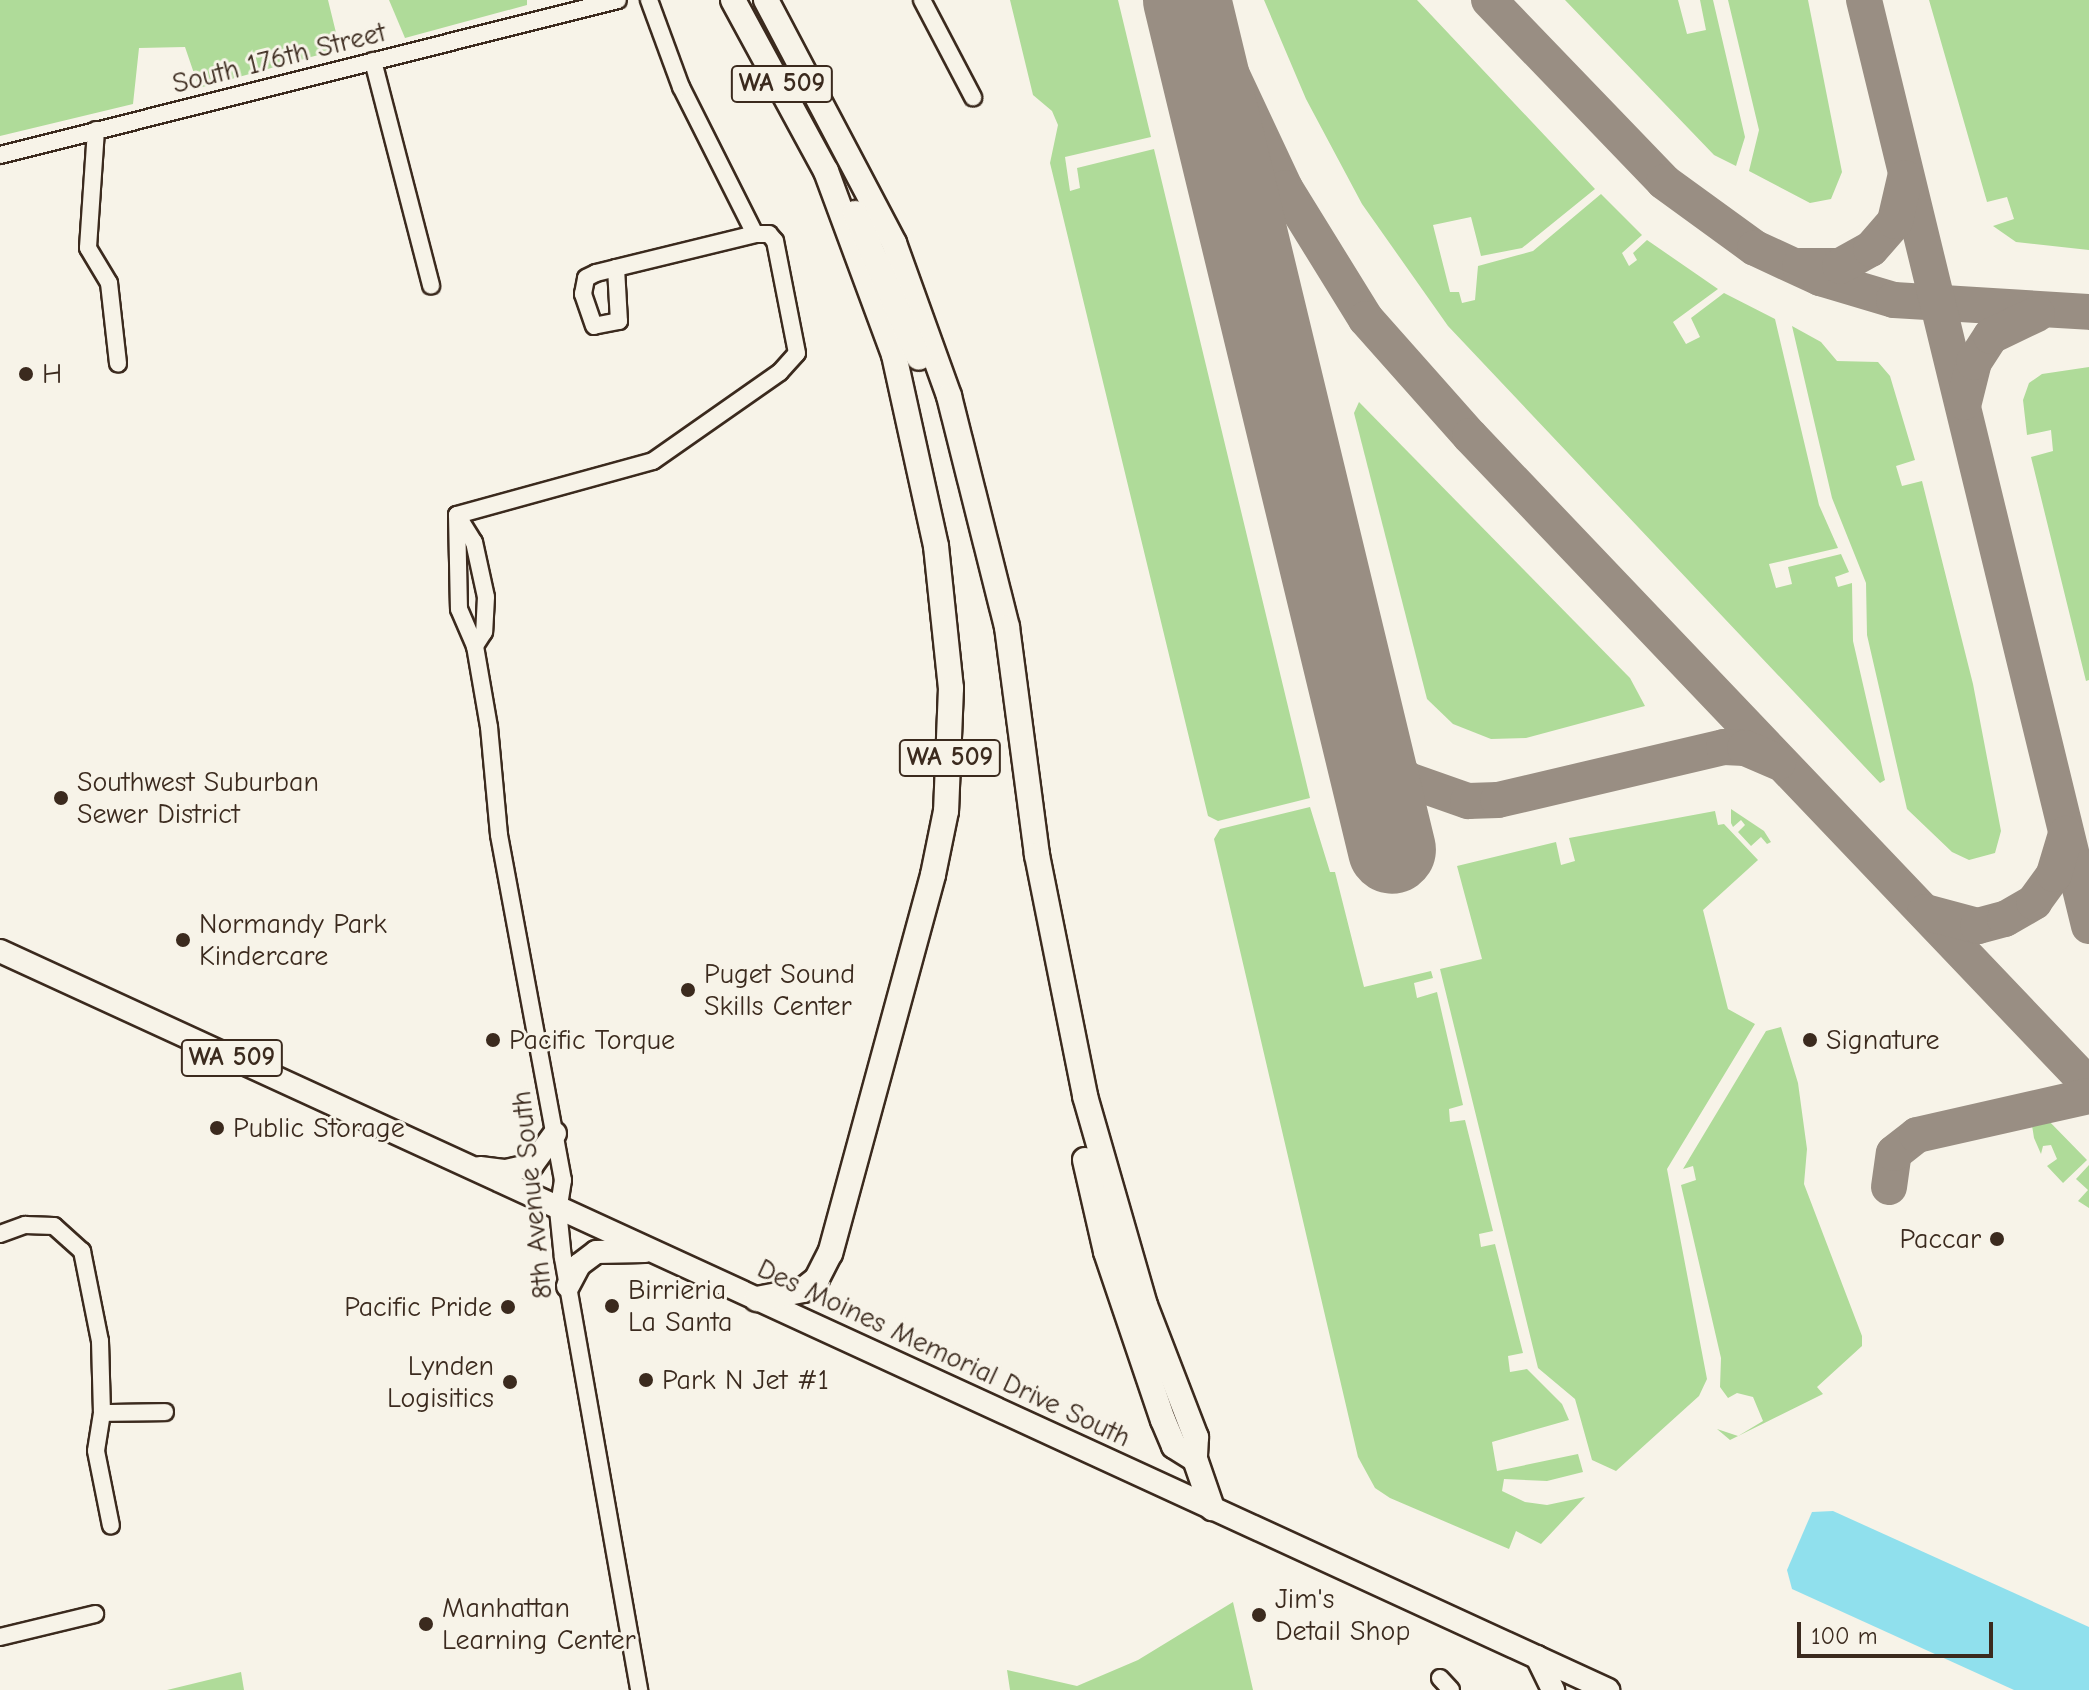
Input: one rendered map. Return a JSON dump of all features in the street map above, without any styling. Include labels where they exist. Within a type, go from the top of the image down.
[{"type":"highway","name":"WA 509","points":[[733,0],[826,171],[894,355],[923,469],[951,688],[946,811],[919,937],[830,1253],[822,1272],[803,1290],[757,1299]]},
{"type":"highway","name":"WA 509","points":[[766,0],[859,169],[917,301],[977,494],[1001,598],[1056,970],[1088,1109],[1145,1305],[1196,1437],[1195,1459]]},
{"type":"highway","points":[[826,171],[876,251],[954,462],[987,597],[1040,954],[1106,1252],[1163,1420],[1174,1446],[1195,1459],[1212,1508]]},
{"type":"main road","name":"Des Moines Memorial Drive South","points":[[0,951],[1600,1688]]},
{"type":"main road","points":[[463,1166],[519,1170],[543,1157],[555,1133]]},
{"type":"main road","points":[[568,1286],[579,1265],[596,1252],[656,1252]]},
{"type":"main road","points":[[1537,1657],[1553,1690]]},
{"type":"street","name":"South 176th Street","points":[[0,155],[618,0]]},
{"type":"street","points":[[649,0],[681,87],[755,234]]},
{"type":"street","points":[[926,4],[973,97]]},
{"type":"street","points":[[373,61],[431,286]]},
{"type":"street","points":[[96,130],[88,248],[109,283],[118,363]]},
{"type":"street","points":[[457,515],[653,461],[780,372],[797,353],[775,241],[769,234],[755,234],[616,268]]},
{"type":"street","name":"8th Avenue South","points":[[457,515],[474,542],[486,597],[484,632],[475,646]]},
{"type":"street","name":"8th Avenue South","points":[[457,515],[459,609],[475,646],[499,835],[563,1180],[558,1210],[568,1286],[639,1690]]},
{"type":"street","points":[[0,1234],[25,1225],[54,1226],[82,1251],[100,1341],[102,1413],[97,1469],[111,1526]]},
{"type":"street","points":[[102,1413],[165,1412]]},
{"type":"street","points":[[0,1637],[95,1614]]},
{"type":"green space","points":[[0,0],[328,0],[340,49],[199,88],[185,47],[139,48],[133,104],[0,136]]},
{"type":"green space","points":[[389,0],[527,0],[527,5],[405,38]]},
{"type":"green space","points":[[1010,0],[1118,0],[1151,137],[1065,157],[1070,191],[1080,188],[1077,168],[1154,149],[1310,798],[1218,821],[1208,816],[1050,163],[1058,125],[1052,111],[1033,95]]},
{"type":"green space","points":[[1264,0],[1417,0],[1595,189],[1522,248],[1481,256],[1471,217],[1433,225],[1450,292],[1459,292],[1462,303],[1475,300],[1478,266],[1533,251],[1601,194],[1642,235],[1622,253],[1629,266],[1637,260],[1633,253],[1647,240],[1718,289],[1673,322],[1686,344],[1700,337],[1691,318],[1724,293],[1775,319],[1819,505],[1838,548],[1769,564],[1776,588],[1792,584],[1788,567],[1841,554],[1849,572],[1835,577],[1838,587],[1852,583],[1853,641],[1885,780],[1880,783],[1448,326],[1362,204],[1306,99]]},
{"type":"green space","points":[[1565,0],[1678,0],[1687,34],[1706,30],[1700,0],[1713,0],[1745,137],[1736,166],[1714,155]]},
{"type":"green space","points":[[1728,0],[1808,0],[1842,172],[1831,199],[1810,203],[1749,171],[1759,130]]},
{"type":"green space","points":[[1929,0],[2089,0],[2089,250],[2016,242],[1993,226],[2014,219],[2007,197],[1987,202]]},
{"type":"green space","points":[[1792,326],[1821,342],[1837,361],[1878,362],[1890,376],[1915,460],[1896,466],[1902,486],[1922,481],[1973,684],[2001,831],[1995,853],[1969,860],[1952,852],[1907,809],[1867,635],[1866,583],[1832,498]]},
{"type":"green space","points":[[2089,367],[2089,680],[2086,681],[2031,457],[2053,451],[2051,430],[2027,435],[2023,400],[2029,383],[2042,374]]},
{"type":"green space","points":[[1359,402],[1630,678],[1645,706],[1526,738],[1491,739],[1453,724],[1427,699],[1354,413]]},
{"type":"green space","points":[[1310,807],[1330,872],[1335,872],[1364,987],[1431,971],[1433,978],[1414,983],[1417,998],[1437,992],[1463,1105],[1449,1109],[1450,1122],[1465,1120],[1493,1231],[1479,1234],[1481,1247],[1495,1244],[1523,1353],[1508,1356],[1510,1372],[1527,1369],[1562,1404],[1569,1420],[1492,1442],[1497,1471],[1578,1454],[1583,1472],[1547,1481],[1504,1479],[1502,1491],[1525,1502],[1547,1505],[1585,1497],[1541,1544],[1516,1531],[1509,1549],[1390,1498],[1375,1488],[1358,1457],[1214,839],[1220,829]]},
{"type":"green space","points":[[1731,809],[1764,831],[1771,842],[1767,844],[1761,837],[1751,846],[1738,832],[1745,825],[1741,820],[1733,827]]},
{"type":"green space","points":[[1715,811],[1718,825],[1724,824],[1758,860],[1703,910],[1728,1009],[1755,1024],[1667,1169],[1707,1379],[1699,1396],[1616,1471],[1592,1460],[1575,1399],[1538,1368],[1440,969],[1482,959],[1457,866],[1556,842],[1561,865],[1575,861],[1569,838]]},
{"type":"green space","points":[[1781,1027],[1798,1083],[1807,1149],[1804,1184],[1862,1336],[1862,1346],[1817,1387],[1823,1394],[1730,1440],[1717,1429],[1738,1436],[1763,1421],[1753,1397],[1737,1393],[1728,1398],[1720,1387],[1721,1358],[1681,1185],[1696,1180],[1693,1166],[1683,1169],[1766,1031]]},
{"type":"green space","points":[[2044,1116],[2087,1160],[2063,1183],[2047,1166],[2057,1159],[2051,1145],[2043,1146],[2041,1154],[2034,1138],[2031,1119]]},
{"type":"green space","points":[[2089,1165],[2089,1208],[2078,1201],[2088,1190],[2076,1179]]},
{"type":"green space","points":[[1233,1602],[1253,1690],[1010,1690],[1007,1670],[1077,1686],[1138,1660]]},
{"type":"green space","points":[[241,1672],[244,1690],[167,1690]]},
{"type":"water","points":[[1833,1511],[2089,1627],[2089,1690],[2014,1690],[1792,1589],[1787,1570],[1812,1512]]},
{"type":"taxiway","points":[[1197,0],[1285,188],[1366,319],[1470,436],[2089,1085]]},
{"type":"taxiway","points":[[1489,0],[1664,182],[1755,248],[1820,278],[1894,300],[2089,312]]},
{"type":"taxiway","points":[[1864,0],[2089,926]]},
{"type":"taxiway","points":[[1800,266],[1840,266],[1871,249],[1895,221],[1905,178]]},
{"type":"taxiway","points":[[1964,402],[1974,362],[1991,336],[2037,314]]},
{"type":"taxiway","points":[[1361,715],[1386,759],[1408,780],[1468,801],[1498,800],[1724,747],[1745,748],[1778,762]]},
{"type":"taxiway","points":[[1925,912],[1978,926],[2005,919],[2034,902],[2054,874],[2066,834]]},
{"type":"taxiway","points":[[1889,1187],[1894,1153],[1917,1135],[2089,1096]]},
{"type":"runway","points":[[1187,0],[1392,850]]},
{"type":"place","name":"H","points":[[26,374]]},
{"type":"place","name":"Southwest Suburban Sewer District","points":[[61,798]]},
{"type":"place","name":"Normandy Park Kindercare","points":[[183,940]]},
{"type":"place","name":"Puget Sound Skills Center","points":[[688,990]]},
{"type":"place","name":"Pacific Torque","points":[[493,1040]]},
{"type":"place","name":"Signature","points":[[1810,1040]]},
{"type":"place","name":"Public Storage","points":[[217,1128]]},
{"type":"place","name":"Paccar","points":[[1997,1239]]},
{"type":"place","name":"Birrieria La Santa","points":[[612,1306]]},
{"type":"place","name":"Pacific Pride","points":[[508,1307]]},
{"type":"place","name":"Park N Jet #1","points":[[646,1380]]},
{"type":"place","name":"Lynden Logisitics","points":[[510,1382]]},
{"type":"place","name":"Jim's Detail Shop","points":[[1259,1615]]},
{"type":"place","name":"Manhattan Learning Center","points":[[426,1624]]}]
